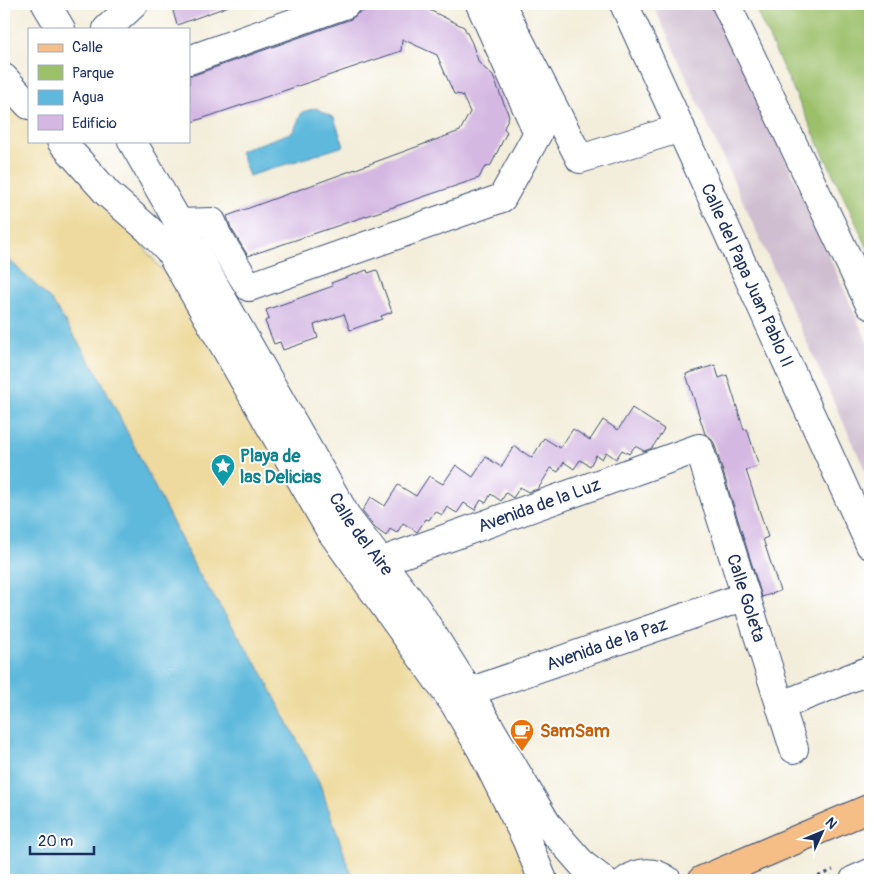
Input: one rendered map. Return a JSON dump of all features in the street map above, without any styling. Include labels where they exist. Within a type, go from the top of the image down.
[{"type":"main road","points":[[702,880],[870,808]]},
{"type":"street","points":[[46,4],[61,28]]},
{"type":"street","points":[[108,28],[134,4]]},
{"type":"street","points":[[190,60],[346,4]]},
{"type":"street","points":[[180,223],[212,222],[217,235],[249,287],[502,198],[538,133],[480,4]]},
{"type":"street","points":[[501,4],[580,159],[681,128]]},
{"type":"street","name":"Calle del Papa Juan Pablo II","points":[[624,4],[870,546]]},
{"type":"street","points":[[726,4],[869,300]]},
{"type":"street","points":[[4,78],[28,104]]},
{"type":"street","points":[[63,142],[108,194],[169,250],[330,530],[454,703],[482,751],[526,839],[543,880]]},
{"type":"street","name":"Calle del Aire","points":[[133,142],[348,519],[416,608],[470,692],[547,824],[583,865],[603,880]]},
{"type":"street","name":"Avenida de la Luz","points":[[380,562],[699,448]]},
{"type":"street","name":"Calle Goleta","points":[[699,448],[794,749]]},
{"type":"street","name":"Avenida de la Paz","points":[[470,692],[746,596]]},
{"type":"street","points":[[780,706],[870,670]]},
{"type":"street","points":[[627,880],[635,875],[648,873],[659,875],[667,880]]},
{"type":"street","points":[[854,880],[870,873]]},
{"type":"shaded area","points":[[653,4],[716,4],[870,348],[870,481]]},
{"type":"green space","points":[[753,4],[870,4],[870,253]]},
{"type":"sand","name":"Playa de las Delicias","points":[[4,90],[28,117],[28,142],[51,142],[126,225],[173,284],[473,753],[534,880],[352,880],[319,782],[261,671],[196,569],[98,374],[51,300],[4,255]]},
{"type":"water","points":[[316,108],[334,118],[344,146],[249,176],[240,151],[293,132],[302,112]]},
{"type":"water","points":[[4,255],[51,300],[98,374],[196,569],[261,671],[319,782],[352,880],[4,880]]},
{"type":"building","points":[[171,4],[229,4],[229,6],[177,25]]},
{"type":"building","points":[[386,4],[417,4],[464,27],[479,63],[493,76],[509,116],[504,128],[507,132],[491,165],[484,168],[479,178],[248,256],[231,228],[227,216],[460,131],[470,112],[462,95],[454,94],[437,55],[402,39],[401,51],[190,123],[190,75],[351,19],[358,13]]},
{"type":"building","points":[[367,270],[368,273],[377,270],[392,312],[381,316],[382,319],[350,330],[344,314],[314,325],[318,338],[283,350],[280,342],[274,344],[265,321],[269,319],[266,310],[333,286],[331,283]]},
{"type":"building","points":[[715,365],[719,378],[727,375],[744,430],[747,429],[759,466],[746,470],[768,537],[763,539],[780,591],[762,597],[714,443],[705,434],[686,374]]},
{"type":"building","points":[[632,408],[664,429],[652,448],[644,451],[635,446],[629,454],[622,450],[616,459],[606,452],[602,459],[596,455],[590,466],[580,460],[574,469],[564,462],[558,472],[551,468],[538,489],[528,492],[520,487],[513,498],[506,493],[501,501],[491,494],[486,503],[481,500],[475,510],[464,503],[457,513],[447,507],[442,515],[435,511],[429,520],[426,519],[417,532],[403,523],[397,533],[390,529],[386,536],[375,528],[362,511],[371,497],[385,506],[398,485],[416,496],[429,476],[443,484],[456,465],[473,477],[486,457],[501,467],[514,446],[532,458],[544,438],[560,448],[573,429],[590,440],[603,420],[618,430]]},
{"type":"waterway","points":[[509,880],[526,874]]},
{"type":"place","name":"Playa de las Delicias","points":[[223,487]]},
{"type":"place","name":"SamSam","points":[[522,752]]}]
